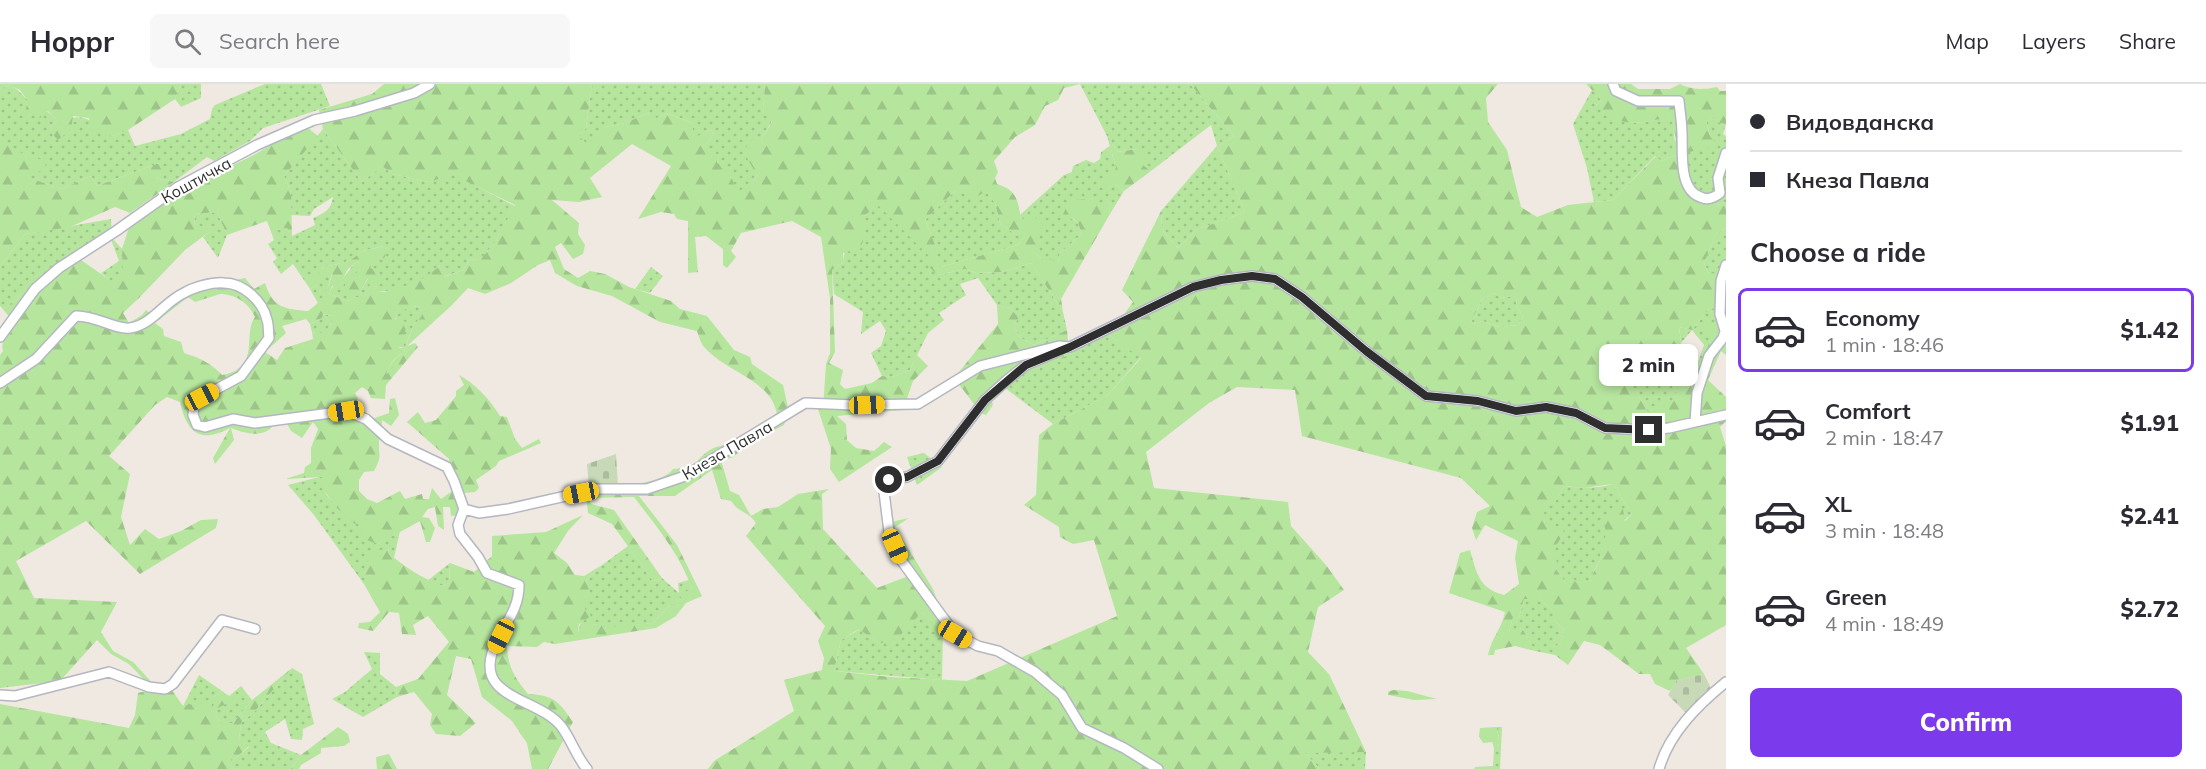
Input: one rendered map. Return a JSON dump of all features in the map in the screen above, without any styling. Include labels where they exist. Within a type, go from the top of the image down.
[{"type":"street","name":"Коштичка","points":[[0,337],[35,289],[59,268],[178,187],[258,145],[314,120],[355,111],[414,93],[430,84]]},
{"type":"street","points":[[1613,84],[1616,91],[1638,101],[1679,101],[1683,164],[1686,182],[1693,194],[1705,199],[1723,193],[1718,178],[1726,153]]},
{"type":"street","points":[[1695,422],[1697,393],[1708,356],[1723,338],[1725,331],[1720,314],[1720,292],[1726,265]]},
{"type":"street","name":"Кнеза Павла","points":[[464,509],[479,513],[508,509],[597,489],[647,489],[685,476],[805,403],[918,404],[980,366],[1059,346],[1070,347],[1193,287],[1252,276],[1275,279],[1302,297],[1366,351],[1426,396],[1478,401],[1516,411],[1546,407],[1576,413],[1605,428],[1649,430],[1669,428],[1726,415]]},
{"type":"street","points":[[0,384],[36,358],[76,316],[84,316],[127,328],[144,324],[182,293],[201,286],[225,282],[244,289],[260,303],[267,319],[269,338],[241,376],[195,403],[193,415],[197,424],[205,427],[233,419],[255,423],[346,411],[366,419],[388,439],[447,467],[464,509],[458,525],[460,534],[487,573],[519,585],[519,596],[513,614],[493,652],[489,668],[493,679],[508,694],[548,713],[561,726],[587,769]]},
{"type":"street","points":[[1070,347],[1026,365],[1007,380],[985,400],[938,461],[907,477],[886,483],[884,492],[889,532],[901,560],[955,634],[978,646],[998,651],[1035,672],[1062,695],[1082,728],[1124,748],[1158,769]]},
{"type":"street","points":[[0,695],[15,696],[109,672],[149,687],[165,689],[173,684],[222,620],[255,629]]},
{"type":"street","points":[[1659,769],[1665,752],[1680,729],[1726,682]]},
{"type":"green space","points":[[0,84],[181,84],[175,99],[128,130],[112,136],[91,130],[89,118],[73,116],[71,129],[58,140],[47,128],[58,121],[48,111],[40,118],[25,112],[28,101],[20,90],[8,85],[0,89]]},
{"type":"green space","points":[[181,84],[201,84],[201,98],[181,107],[175,99]]},
{"type":"green space","points":[[265,84],[321,84],[330,106],[263,128],[250,141],[214,161],[207,157],[174,182],[155,178],[159,163],[97,186],[91,176],[61,189],[26,177],[27,157],[0,139],[0,89],[8,85],[58,121],[47,128],[67,119],[81,117],[112,136],[128,130],[135,146],[181,134],[210,119],[215,105]]},
{"type":"green space","points":[[384,84],[592,84],[586,128],[579,136],[586,143],[605,127],[625,123],[650,112],[651,119],[666,113],[693,123],[693,138],[710,130],[714,134],[703,148],[717,154],[717,163],[728,172],[737,194],[757,175],[743,151],[752,140],[761,140],[772,122],[763,112],[765,84],[1080,84],[1064,88],[1058,100],[1045,106],[1035,125],[1015,137],[994,161],[998,172],[995,178],[997,184],[1013,193],[1021,219],[1034,217],[1043,225],[1035,253],[1045,261],[1051,259],[1058,263],[1060,253],[1082,234],[1078,223],[1073,218],[1065,223],[1062,217],[1069,201],[1091,198],[1097,205],[1109,201],[1110,214],[1061,299],[1063,312],[1031,263],[1002,272],[976,273],[965,269],[938,275],[928,266],[929,256],[879,206],[863,216],[863,241],[859,253],[843,253],[844,262],[832,270],[835,352],[829,363],[843,370],[840,384],[845,389],[872,383],[882,376],[892,377],[910,370],[917,355],[928,366],[913,381],[903,410],[837,416],[846,424],[847,440],[856,448],[874,451],[884,442],[892,447],[839,482],[830,469],[831,449],[818,409],[823,409],[826,364],[830,353],[830,298],[821,237],[792,221],[741,233],[731,251],[736,257],[727,268],[723,265],[723,249],[706,236],[695,237],[698,272],[688,273],[688,221],[677,219],[674,214],[661,212],[638,219],[671,166],[632,144],[590,178],[602,197],[579,202],[552,200],[579,223],[578,234],[585,245],[583,254],[573,259],[561,243],[555,247],[564,269],[578,278],[590,271],[605,274],[629,287],[671,301],[680,309],[707,316],[734,350],[750,357],[752,364],[783,385],[789,412],[784,425],[761,437],[731,458],[721,460],[730,491],[739,495],[751,516],[763,509],[778,507],[798,494],[829,489],[822,494],[823,529],[877,588],[906,577],[882,524],[909,518],[895,527],[933,589],[947,628],[943,631],[922,612],[894,642],[878,643],[859,629],[841,640],[834,671],[967,681],[1117,616],[1094,540],[1073,544],[1060,537],[1059,527],[1024,505],[1036,495],[1039,435],[1053,424],[1108,395],[1141,358],[1109,335],[1133,302],[1122,290],[1161,211],[1162,229],[1178,248],[1196,230],[1245,212],[1217,146],[1234,136],[1190,84],[1498,84],[1486,98],[1488,122],[1507,150],[1521,207],[1537,217],[1568,205],[1613,200],[1656,156],[1661,161],[1676,155],[1672,148],[1676,139],[1672,122],[1666,118],[1637,123],[1613,118],[1596,105],[1601,102],[1597,91],[1592,90],[1586,84],[1631,84],[1638,89],[1670,89],[1680,84],[1698,89],[1717,87],[1720,91],[1726,91],[1726,124],[1719,123],[1715,117],[1706,121],[1710,136],[1718,146],[1684,153],[1684,187],[1718,205],[1726,202],[1726,227],[1716,234],[1704,263],[1709,274],[1714,273],[1719,279],[1726,258],[1726,296],[1724,298],[1726,334],[1721,338],[1726,342],[1726,355],[1721,351],[1708,380],[1726,397],[1726,411],[1720,410],[1705,416],[1726,417],[1726,421],[1720,427],[1726,446],[1726,625],[1686,648],[1704,674],[1678,680],[1670,691],[1655,684],[1650,674],[1639,674],[1600,645],[1584,641],[1568,665],[1555,655],[1555,647],[1561,642],[1564,630],[1554,620],[1554,611],[1539,599],[1524,599],[1519,618],[1513,617],[1509,632],[1522,628],[1535,651],[1515,646],[1495,650],[1494,655],[1488,655],[1505,612],[1449,593],[1460,553],[1470,550],[1480,578],[1489,588],[1504,595],[1519,584],[1515,558],[1518,541],[1485,525],[1476,540],[1472,528],[1477,512],[1490,506],[1461,478],[1302,436],[1295,390],[1237,387],[1209,403],[1146,452],[1154,488],[1288,502],[1291,526],[1326,565],[1344,590],[1318,607],[1308,652],[1329,674],[1366,752],[1305,753],[1320,769],[708,769],[714,761],[794,711],[784,680],[822,670],[824,658],[818,641],[825,626],[746,536],[756,523],[731,501],[721,499],[712,470],[675,496],[639,496],[677,545],[702,596],[686,603],[676,616],[656,628],[555,644],[544,642],[537,647],[507,646],[513,672],[528,694],[544,696],[555,701],[573,722],[548,769],[532,769],[527,743],[512,721],[482,697],[471,659],[456,656],[447,695],[476,723],[460,736],[436,734],[430,725],[432,714],[414,692],[397,697],[396,687],[418,679],[449,642],[428,616],[413,625],[416,635],[402,634],[399,613],[389,612],[373,631],[358,628],[359,623],[370,622],[380,612],[364,584],[369,556],[389,546],[388,553],[401,563],[443,586],[449,583],[450,563],[474,572],[492,556],[492,536],[546,532],[583,515],[568,531],[554,553],[567,563],[575,575],[584,576],[602,565],[585,581],[589,589],[585,609],[591,616],[579,624],[578,632],[595,624],[607,627],[653,623],[670,605],[681,599],[680,594],[692,589],[681,564],[634,497],[590,498],[591,504],[614,510],[662,578],[653,581],[612,524],[588,513],[585,487],[619,486],[645,482],[666,475],[673,469],[693,467],[708,452],[722,445],[728,445],[777,414],[773,402],[766,393],[758,385],[714,357],[700,340],[697,331],[660,322],[612,296],[577,286],[555,273],[550,260],[511,283],[485,294],[468,288],[405,348],[404,353],[392,362],[386,375],[415,343],[418,347],[386,385],[385,399],[371,398],[368,391],[362,387],[355,393],[358,398],[354,408],[372,419],[389,413],[390,399],[395,398],[399,415],[391,426],[382,420],[378,461],[374,471],[364,472],[359,480],[359,491],[367,499],[377,503],[400,491],[405,499],[422,494],[423,499],[429,499],[432,488],[441,499],[452,491],[449,459],[407,422],[418,412],[425,423],[436,420],[456,396],[456,391],[464,385],[459,375],[482,393],[500,416],[507,417],[515,439],[522,448],[539,439],[541,443],[499,461],[496,466],[476,480],[479,488],[475,492],[464,493],[459,515],[451,516],[450,507],[443,507],[444,530],[438,526],[435,507],[428,509],[422,517],[429,518],[435,528],[430,542],[426,542],[420,521],[378,544],[361,538],[363,521],[355,524],[338,509],[321,487],[322,477],[285,479],[304,473],[305,467],[311,463],[311,448],[318,429],[313,422],[302,438],[291,431],[286,422],[275,422],[267,431],[256,434],[231,428],[234,440],[215,464],[213,458],[230,428],[211,435],[196,433],[187,421],[180,402],[167,397],[155,405],[109,456],[130,474],[121,517],[130,545],[145,529],[159,539],[201,520],[218,519],[216,528],[140,574],[86,521],[16,561],[34,598],[117,602],[101,632],[113,651],[133,662],[158,689],[169,686],[183,706],[200,703],[213,710],[220,723],[233,723],[252,700],[292,668],[255,711],[241,723],[239,740],[249,746],[236,758],[226,761],[235,769],[0,769],[0,704],[129,728],[135,715],[138,693],[153,689],[129,664],[111,654],[97,640],[60,681],[0,688],[0,355],[3,351],[5,336],[13,321],[0,306],[4,309],[53,267],[81,260],[114,283],[123,277],[122,249],[129,227],[183,189],[254,155],[279,140],[308,128],[318,136],[284,176],[291,192],[292,237],[287,228],[276,230],[274,240],[267,221],[227,235],[217,212],[194,214],[195,226],[217,226],[185,250],[123,313],[129,323],[146,310],[151,314],[182,291],[245,278],[254,289],[265,283],[272,298],[280,306],[308,311],[321,299],[332,274],[319,275],[321,268],[349,261],[363,251],[384,246],[385,257],[373,263],[370,268],[377,271],[381,282],[378,291],[384,292],[421,280],[440,265],[447,268],[444,277],[463,270],[470,259],[480,260],[496,241],[515,205],[453,175],[428,182],[393,174],[382,166],[362,182],[323,129],[319,110],[372,94]],"holes":[[[956,190],[973,199],[986,191],[995,203],[1000,223],[1015,234],[1025,237],[1018,245],[940,267],[937,258],[930,256],[936,247],[925,220]],[[357,262],[361,264],[361,270],[346,279],[344,292],[360,292],[368,278],[370,286],[364,297],[347,301],[329,294],[332,286],[339,286],[348,269]],[[1495,293],[1501,298],[1511,296],[1516,299],[1523,317],[1518,325],[1499,327],[1482,321],[1473,324],[1471,319],[1481,300]],[[220,294],[231,296],[245,304],[252,312],[255,317],[251,324],[247,358],[234,371],[222,375],[205,361],[184,353],[181,342],[164,336],[163,329],[155,323],[188,297],[195,302]],[[419,306],[422,315],[413,327],[405,348],[399,348],[407,322],[395,319],[405,309]],[[1718,308],[1720,321],[1718,327],[1706,325],[1703,330],[1710,339],[1707,350],[1712,359],[1702,363],[1698,374],[1689,369],[1677,367],[1675,369],[1671,364],[1672,358],[1679,358],[1681,343],[1679,327],[1692,330],[1709,309]],[[323,314],[332,316],[332,323],[326,330],[321,333],[312,332],[313,339],[285,348],[277,360],[265,352],[286,333],[282,326],[306,319],[310,324],[322,318]],[[1634,363],[1660,372],[1677,392],[1673,402],[1663,403],[1651,418],[1635,389],[1629,386],[1627,369]],[[1613,484],[1632,514],[1625,521],[1623,509],[1601,516],[1607,534],[1599,549],[1601,559],[1592,575],[1593,580],[1576,583],[1574,579],[1567,585],[1556,569],[1557,556],[1552,551],[1564,534],[1563,528],[1545,524],[1544,511],[1556,500],[1564,486],[1584,488]]]},
{"type":"green space","points":[[592,84],[765,84],[763,112],[772,121],[761,140],[757,175],[737,195],[703,148],[714,134],[710,130],[693,139],[693,123],[666,113],[650,119],[650,112],[625,123],[605,127],[586,144],[579,136],[586,128]]},
{"type":"green space","points":[[1080,84],[1190,84],[1234,136],[1217,146],[1211,125],[1151,171],[1143,165],[1136,149],[1118,152]]},
{"type":"green space","points":[[1592,90],[1597,90],[1601,102],[1596,105],[1623,120],[1643,122],[1666,118],[1673,122],[1676,155],[1661,161],[1655,156],[1613,200],[1594,202],[1587,168],[1573,124]]},
{"type":"green space","points":[[1716,116],[1719,123],[1726,124],[1723,134],[1726,136],[1726,202],[1718,205],[1684,187],[1684,153],[1710,136],[1706,121]]},
{"type":"green space","points":[[323,129],[362,182],[382,166],[393,174],[428,182],[453,174],[515,206],[496,241],[480,260],[470,259],[463,270],[443,277],[440,265],[427,277],[415,283],[378,291],[369,268],[372,263],[384,257],[383,246],[363,251],[349,261],[321,268],[332,273],[326,293],[318,303],[310,289],[318,285],[309,281],[306,283],[293,264],[281,274],[273,262],[277,258],[268,244],[274,240],[275,230],[287,228],[292,236],[315,225],[313,218],[324,213],[331,205],[333,197],[314,209],[310,216],[291,215],[291,192],[284,176]]},
{"type":"green space","points":[[1107,136],[1118,152],[1136,149],[1147,151],[1143,165],[1151,171],[1124,191],[1114,183],[1106,188],[1103,184],[1116,168]]},
{"type":"green space","points":[[0,138],[27,157],[46,160],[45,169],[27,177],[61,189],[91,176],[97,186],[159,163],[164,170],[155,178],[174,182],[130,213],[115,207],[70,227],[25,234],[0,267]]},
{"type":"green space","points":[[1110,146],[1116,169],[1114,183],[1124,191],[1110,214],[1109,201],[1097,206],[1091,198],[1066,223],[1072,218],[1078,223],[1082,234],[1060,253],[1058,264],[1045,261],[1035,253],[1020,215],[1064,175],[1072,172],[1073,166],[1086,160],[1094,163],[1100,159],[1101,152]]},
{"type":"green space","points":[[1217,146],[1245,212],[1196,230],[1178,248],[1162,229],[1161,211]]},
{"type":"green space","points":[[956,190],[986,191],[995,203],[1000,223],[1015,234],[1026,236],[1018,245],[940,267],[938,275],[965,269],[976,273],[1002,272],[1031,263],[1063,312],[1067,330],[1034,345],[1019,337],[1014,324],[1019,318],[1010,308],[997,305],[978,278],[960,284],[966,295],[939,313],[944,320],[928,333],[910,370],[892,377],[882,376],[871,353],[881,346],[886,331],[880,321],[861,334],[863,312],[834,294],[832,270],[844,262],[846,250],[860,229],[863,216],[879,205],[936,247],[925,220]]},
{"type":"green space","points":[[217,212],[227,235],[218,258],[203,237],[216,226],[195,226],[194,214]]},
{"type":"green space","points":[[111,219],[112,238],[122,249],[125,275],[121,281],[113,283],[101,273],[119,261],[111,239],[81,260],[53,267],[4,309],[0,306],[0,267],[25,234]]},
{"type":"green space","points":[[1726,227],[1726,258],[1719,279],[1709,274],[1704,263],[1716,234]]},
{"type":"green space","points":[[357,262],[361,264],[361,270],[353,277],[344,292],[360,292],[369,277],[370,286],[364,297],[347,301],[329,294],[333,287]]},
{"type":"green space","points":[[651,267],[663,276],[650,293],[635,289]]},
{"type":"green space","points":[[310,275],[319,275],[318,285],[310,289],[306,283]]},
{"type":"green space","points":[[1495,293],[1501,298],[1512,296],[1516,299],[1523,317],[1518,325],[1499,327],[1482,321],[1473,324],[1471,319],[1481,300]]},
{"type":"green space","points":[[997,305],[1010,308],[1019,318],[1014,324],[1019,337],[1034,345],[1067,330],[1069,354],[1047,370],[1039,364],[1028,370],[992,401],[993,405],[986,415],[981,413],[954,378],[998,324]]},
{"type":"green space","points":[[419,306],[422,315],[413,327],[405,347],[415,343],[385,377],[392,363],[404,353],[405,348],[399,347],[395,325],[398,314],[402,310]]},
{"type":"green space","points":[[1718,307],[1720,321],[1710,339],[1712,359],[1698,374],[1689,369],[1695,370],[1704,345],[1692,330],[1709,309]]},
{"type":"green space","points":[[322,314],[332,316],[332,323],[326,331],[319,334],[312,332],[310,324],[322,318]]},
{"type":"green space","points":[[1105,326],[1109,335],[1141,357],[1108,395],[1053,424],[1005,388],[1028,370],[1069,354],[1069,341]]},
{"type":"green space","points":[[1679,327],[1692,330],[1681,343]]},
{"type":"green space","points":[[1634,363],[1660,372],[1677,392],[1674,402],[1651,418],[1635,389],[1629,386],[1627,369]]},
{"type":"green space","points":[[924,453],[942,467],[917,485],[907,457]]},
{"type":"green space","points":[[616,454],[618,486],[589,487],[587,464]]},
{"type":"green space","points":[[323,476],[326,495],[355,523],[363,521],[363,527],[378,544],[400,531],[394,558],[388,553],[389,547],[369,566],[364,584],[314,515],[288,485]]},
{"type":"green space","points":[[1613,484],[1632,514],[1607,534],[1600,549],[1601,559],[1592,574],[1595,577],[1593,580],[1567,585],[1556,569],[1551,551],[1564,534],[1545,524],[1543,511],[1556,500],[1564,486],[1588,488]]},
{"type":"green space","points":[[628,546],[653,581],[662,578],[679,593],[678,583],[689,580],[692,589],[670,605],[653,623],[607,628],[595,624],[578,633],[589,589],[585,581]]},
{"type":"green space","points":[[450,563],[449,583],[443,586],[427,581]]},
{"type":"green space","points":[[1524,599],[1539,599],[1554,611],[1554,620],[1564,630],[1561,642],[1555,647],[1555,655],[1535,651],[1522,628],[1509,633],[1513,616],[1519,618]]},
{"type":"green space","points":[[922,612],[943,631],[942,680],[834,671],[841,640],[860,629],[878,643]]},
{"type":"green space","points":[[364,652],[380,653],[380,674],[396,687],[397,697],[363,717],[332,699],[345,692],[372,669]]},
{"type":"green space","points":[[292,668],[302,674],[314,724],[303,729],[302,740],[291,739],[285,719],[265,732],[271,743],[301,755],[291,769],[235,769],[225,761],[236,758],[249,747],[239,740],[241,723],[255,711]]},
{"type":"green space","points":[[1704,674],[1711,688],[1687,714],[1668,695],[1677,680]]},
{"type":"green space","points":[[199,675],[222,691],[214,697],[234,700],[228,697],[241,686],[252,700],[233,723],[220,723],[213,710],[183,706]]},
{"type":"green space","points":[[222,691],[235,700],[213,710],[214,697]]},
{"type":"green space","points":[[1407,691],[1437,699],[1414,700],[1388,695],[1388,692]]},
{"type":"green space","points":[[338,727],[348,734],[350,742],[344,746],[321,748],[321,753],[301,765],[299,769],[291,769],[301,755]]},
{"type":"green space","points":[[1496,727],[1502,727],[1500,769],[1474,769],[1475,767],[1493,766],[1494,748],[1497,748],[1499,737]]},
{"type":"green space","points":[[1496,727],[1499,737],[1497,748],[1494,748],[1492,742],[1483,743],[1479,736],[1480,728]]},
{"type":"green space","points":[[1304,752],[1366,752],[1365,769],[1320,769]]},
{"type":"green space","points":[[389,754],[397,769],[377,769],[376,757]]},
{"type":"route","points":[[889,480],[907,477],[938,461],[985,400],[1026,365],[1070,347],[1193,287],[1252,276],[1275,279],[1302,297],[1366,351],[1426,396],[1478,401],[1516,411],[1546,407],[1576,413],[1605,428],[1649,430]]}]
